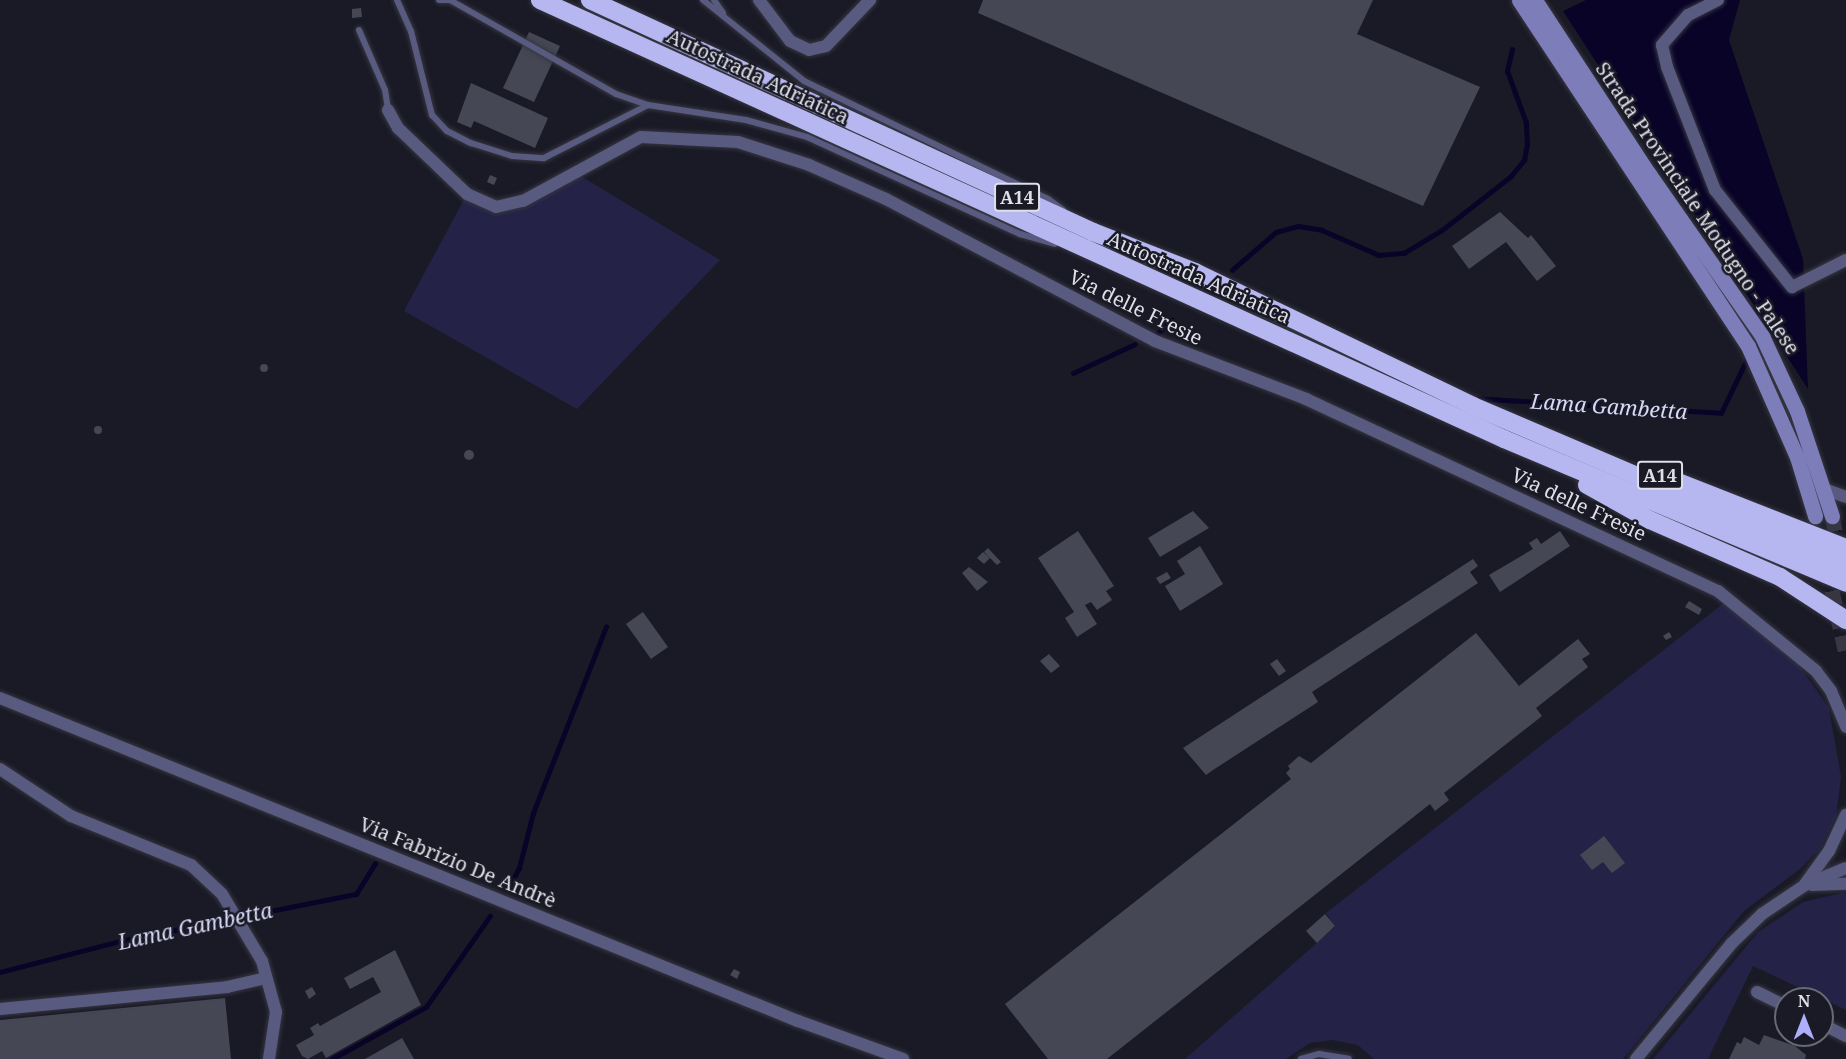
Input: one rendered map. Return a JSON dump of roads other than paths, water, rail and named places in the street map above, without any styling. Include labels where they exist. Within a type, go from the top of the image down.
[{"type":"highway","name":"Autostrada Adriatica","points":[[540,0],[1085,251],[1504,439],[1846,583]]},
{"type":"highway","name":"Autostrada Adriatica","points":[[590,0],[1093,232],[1195,272],[1444,393],[1474,403]]},
{"type":"highway","name":"A14","points":[[1474,403],[1846,548]]},
{"type":"highway","name":"A14","points":[[1474,403],[1846,565]]},
{"type":"highway","name":"A14","points":[[1504,439],[1650,520],[1780,577],[1846,620]]},
{"type":"main road","name":"Strada Provinciale Modugno - Palese","points":[[1519,0],[1748,346],[1797,457],[1815,516]]},
{"type":"main road","name":"Strada Provinciale Modugno - Palese","points":[[1535,0],[1649,174],[1759,331],[1797,411],[1832,516]]},
{"type":"street","points":[[759,0],[790,41],[809,50],[826,46],[870,0]]},
{"type":"street","points":[[1718,0],[1688,15],[1662,45],[1667,67],[1715,190],[1792,287],[1846,260]]},
{"type":"street","name":"Via delle Fresie","points":[[388,110],[398,128],[467,194],[496,207],[523,201],[641,137],[738,142],[809,165],[896,204],[1155,341],[1306,399],[1718,591],[1816,671],[1831,691],[1846,727]]},
{"type":"street","points":[[1824,489],[1846,497]]},
{"type":"street","name":"Via Fabrizio De Andrè","points":[[0,698],[787,1016],[903,1059]]},
{"type":"street","points":[[0,768],[71,816],[191,865],[222,894],[262,961],[276,1012],[269,1059]]},
{"type":"street","points":[[1805,885],[1829,851],[1846,815]]},
{"type":"street","points":[[1638,1057],[1732,943],[1774,904],[1805,885],[1846,868]]},
{"type":"street","points":[[1805,885],[1846,884]]},
{"type":"street","points":[[0,1009],[227,987],[266,978]]},
{"type":"street","points":[[1757,992],[1774,1000]]},
{"type":"lane","points":[[397,0],[411,31],[432,115],[447,131],[471,143],[512,156],[544,158],[648,105]]},
{"type":"lane","points":[[439,0],[450,0],[582,77],[648,105],[746,120],[807,136],[1020,234],[1085,251]]},
{"type":"lane","points":[[703,0],[725,15],[804,81],[1048,199],[1093,232]]},
{"type":"lane","points":[[714,0],[725,15]]},
{"type":"lane","points":[[359,30],[385,90],[388,110]]},
{"type":"lane","points":[[1301,1059],[1319,1054],[1349,1059]]},
{"type":"waterway","points":[[1232,270],[1276,232],[1298,226],[1322,230],[1379,255],[1404,253],[1442,230],[1511,176],[1524,160],[1527,145],[1526,123],[1507,71],[1512,50]]},
{"type":"waterway","points":[[1158,333],[1172,320]]},
{"type":"waterway","points":[[1073,373],[1135,344]]},
{"type":"waterway","name":"Lama Gambetta","points":[[1472,398],[1721,413],[1746,361]]},
{"type":"waterway","points":[[508,888],[519,868],[533,813],[606,627]]},
{"type":"waterway","name":"Lama Gambetta","points":[[0,972],[120,941],[356,894],[375,864]]},
{"type":"waterway","points":[[332,1059],[426,1007],[490,916]]},
{"type":"tunnel","points":[[1832,516],[1840,553]]},
{"type":"tunnel","points":[[1827,568],[1846,654]]}]
